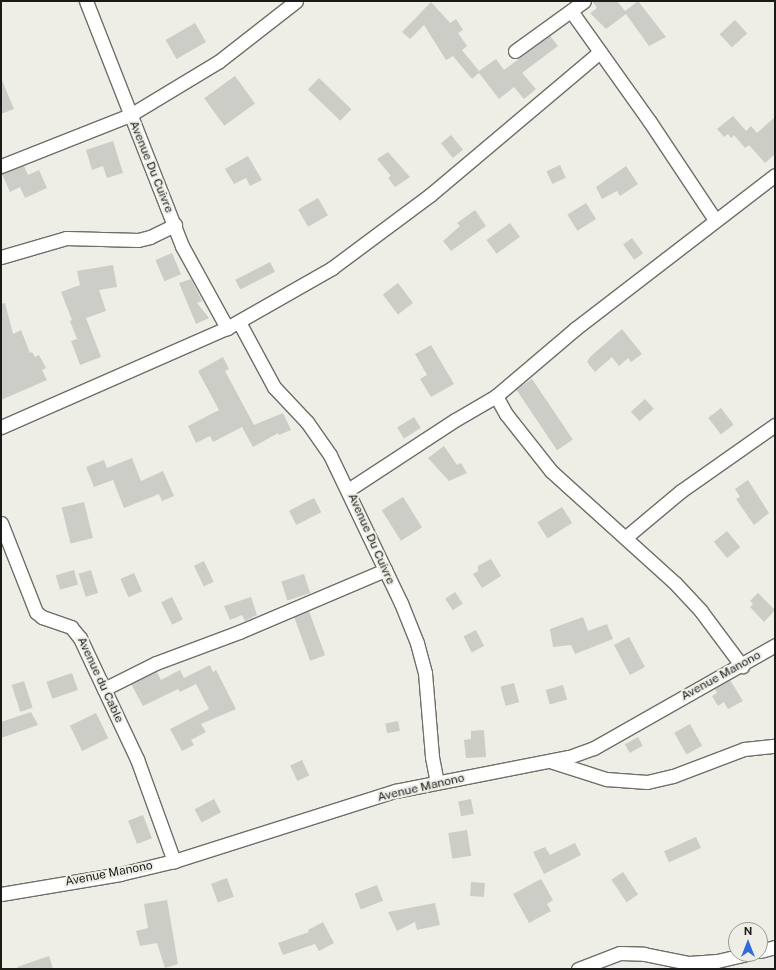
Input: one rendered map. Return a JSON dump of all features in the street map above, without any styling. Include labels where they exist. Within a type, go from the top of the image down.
[{"type":"street","name":"Avenue Du Cuivre","points":[[86,1],[182,246],[227,328]]},
{"type":"street","points":[[1,166],[130,115],[230,54],[296,1]]},
{"type":"street","points":[[515,51],[571,12],[584,1]]},
{"type":"street","points":[[571,12],[715,220]]},
{"type":"street","points":[[1,426],[227,328],[332,268],[372,241],[485,150],[600,52]]},
{"type":"street","points":[[348,490],[455,420],[496,396],[575,329],[775,175]]},
{"type":"street","points":[[1,257],[66,238],[138,240],[150,238],[175,225]]},
{"type":"street","name":"Avenue Du Cuivre","points":[[239,322],[274,387],[320,439],[348,490],[385,570],[422,658],[437,783]]},
{"type":"street","points":[[496,396],[508,418],[551,471],[575,495],[626,537],[675,583],[701,611],[742,666]]},
{"type":"street","points":[[626,537],[681,491],[775,425]]},
{"type":"street","name":"Avenue du Cable","points":[[1,523],[36,612],[42,617],[77,631],[137,759],[174,861]]},
{"type":"street","points":[[104,689],[156,663],[239,632],[385,570]]},
{"type":"street","name":"Avenue Manono","points":[[1,894],[120,874],[174,861],[395,792],[553,762],[594,748],[742,666],[775,645]]},
{"type":"street","points":[[553,762],[606,779],[647,782],[673,776],[744,749],[775,746]]},
{"type":"street","points":[[578,969],[620,953],[644,954],[689,963],[717,961],[728,958]]},
{"type":"building","points":[[592,1],[617,1],[625,11],[638,1],[666,37],[649,46],[626,14],[606,29],[590,13],[597,8]]},
{"type":"building","points":[[431,2],[450,23],[456,19],[463,30],[458,33],[467,46],[462,50],[479,71],[496,59],[504,70],[550,36],[558,46],[522,73],[536,89],[524,99],[514,87],[499,99],[479,73],[472,79],[453,56],[446,60],[424,25],[410,39],[402,32]]},
{"type":"building","points":[[735,20],[747,33],[732,47],[720,34]]},
{"type":"building","points":[[195,23],[206,42],[177,59],[166,40]]},
{"type":"building","points":[[235,76],[255,104],[224,126],[204,98]]},
{"type":"building","points":[[1,78],[14,109],[1,114]]},
{"type":"building","points":[[319,78],[351,109],[340,121],[308,90]]},
{"type":"building","points":[[733,116],[746,131],[751,126],[757,133],[775,117],[775,154],[765,163],[749,145],[745,148],[734,135],[731,138],[728,134],[724,137],[717,129]]},
{"type":"building","points":[[451,135],[463,150],[453,158],[441,143]]},
{"type":"building","points":[[113,141],[123,173],[107,178],[103,166],[92,170],[86,150]]},
{"type":"building","points":[[388,152],[410,177],[395,187],[388,178],[391,176],[377,159]]},
{"type":"building","points":[[248,156],[262,180],[250,186],[246,178],[234,184],[225,169]]},
{"type":"building","points":[[560,165],[566,178],[552,184],[546,171]]},
{"type":"building","points":[[24,166],[28,175],[39,170],[47,188],[25,198],[20,187],[10,192],[2,174]]},
{"type":"building","points":[[626,166],[638,184],[620,196],[617,191],[602,199],[596,187]]},
{"type":"building","points":[[318,198],[328,215],[308,227],[298,209]]},
{"type":"building","points":[[586,203],[596,219],[577,231],[567,215]]},
{"type":"building","points":[[475,210],[486,226],[451,251],[443,241],[460,226],[457,223]]},
{"type":"building","points":[[510,223],[520,237],[497,254],[487,240]]},
{"type":"building","points":[[632,238],[643,253],[634,260],[623,244]]},
{"type":"building","points":[[172,253],[181,274],[164,281],[155,260]]},
{"type":"building","points":[[270,262],[275,272],[240,290],[235,280]]},
{"type":"building","points":[[113,265],[117,287],[99,290],[106,311],[86,318],[101,357],[80,365],[71,341],[77,339],[70,321],[72,320],[61,292],[80,285],[77,271]]},
{"type":"building","points":[[191,279],[202,301],[197,303],[209,318],[196,324],[179,283]]},
{"type":"building","points":[[398,283],[413,303],[398,314],[383,294]]},
{"type":"building","points":[[5,303],[13,334],[21,330],[30,353],[32,352],[35,357],[39,355],[46,368],[42,370],[47,380],[1,400],[1,304]]},
{"type":"building","points":[[622,329],[642,354],[631,362],[628,358],[619,366],[612,357],[595,372],[587,362],[590,357]]},
{"type":"building","points":[[431,345],[454,384],[431,397],[420,379],[427,375],[415,354]]},
{"type":"building","points":[[223,357],[229,369],[225,371],[254,425],[283,413],[291,430],[279,435],[278,433],[253,447],[242,427],[213,442],[210,436],[196,443],[188,426],[219,410],[198,371]]},
{"type":"building","points":[[532,379],[573,440],[557,450],[516,390]]},
{"type":"building","points":[[645,399],[654,409],[640,421],[631,412]]},
{"type":"building","points":[[721,408],[734,425],[721,434],[708,418]]},
{"type":"building","points":[[414,417],[421,428],[404,439],[397,428]]},
{"type":"building","points":[[444,446],[457,465],[461,463],[467,473],[449,481],[428,458]]},
{"type":"building","points":[[132,458],[141,481],[163,471],[174,496],[162,501],[159,494],[124,508],[113,480],[94,487],[86,467],[104,460],[107,468]]},
{"type":"building","points":[[748,480],[769,513],[754,525],[736,499],[740,497],[735,489]]},
{"type":"building","points":[[403,497],[422,528],[401,541],[382,510]]},
{"type":"building","points":[[314,498],[321,512],[296,525],[289,511]]},
{"type":"building","points":[[84,502],[93,538],[71,543],[62,508]]},
{"type":"building","points":[[562,507],[572,523],[547,538],[537,522]]},
{"type":"building","points":[[727,531],[740,547],[727,558],[714,542]]},
{"type":"building","points":[[491,559],[501,576],[482,588],[473,574],[478,571],[478,566]]},
{"type":"building","points":[[204,561],[214,582],[204,586],[194,566]]},
{"type":"building","points":[[74,570],[78,584],[60,590],[56,575]]},
{"type":"building","points":[[91,570],[98,593],[86,597],[79,574]]},
{"type":"building","points":[[134,573],[142,591],[128,597],[120,579]]},
{"type":"building","points":[[304,574],[310,593],[287,600],[281,581]]},
{"type":"building","points":[[455,592],[463,604],[453,610],[445,599]]},
{"type":"building","points":[[758,593],[775,610],[764,622],[750,607],[753,604],[750,601]]},
{"type":"building","points":[[172,597],[183,619],[172,625],[161,602]]},
{"type":"building","points":[[251,597],[257,615],[245,621],[242,615],[230,620],[224,606]]},
{"type":"building","points":[[309,611],[325,655],[310,661],[294,616]]},
{"type":"building","points":[[583,617],[588,631],[607,624],[613,639],[575,654],[571,645],[553,647],[550,629]]},
{"type":"building","points":[[476,630],[484,646],[472,652],[464,636]]},
{"type":"building","points":[[629,637],[645,667],[630,675],[614,645]]},
{"type":"building","points":[[210,665],[213,672],[216,670],[236,709],[201,724],[206,732],[191,740],[194,745],[182,751],[170,729],[209,709],[196,684],[180,692],[178,689],[143,706],[131,684],[157,672],[161,680],[180,670],[184,678]]},
{"type":"building","points":[[72,673],[78,690],[52,699],[46,682]]},
{"type":"building","points":[[730,680],[743,701],[728,709],[724,702],[718,706],[712,696],[717,693],[715,689]]},
{"type":"building","points":[[24,681],[33,708],[20,712],[12,685]]},
{"type":"building","points":[[514,683],[519,702],[506,706],[500,687]]},
{"type":"building","points":[[563,685],[567,699],[550,704],[546,690]]},
{"type":"building","points":[[31,712],[38,725],[1,738],[1,722]]},
{"type":"building","points":[[96,713],[108,738],[82,751],[70,726]]},
{"type":"building","points":[[398,721],[400,731],[387,733],[385,723]]},
{"type":"building","points":[[690,724],[702,746],[686,755],[674,733]]},
{"type":"building","points":[[484,730],[486,757],[466,758],[464,740],[471,739],[471,731]]},
{"type":"building","points":[[638,737],[643,746],[630,753],[625,744]]},
{"type":"building","points":[[302,760],[309,775],[297,781],[290,765]]},
{"type":"building","points":[[214,799],[221,812],[202,823],[195,809]]},
{"type":"building","points":[[471,799],[474,814],[461,816],[458,801]]},
{"type":"building","points":[[143,815],[152,838],[137,844],[128,821]]},
{"type":"building","points":[[467,830],[471,856],[452,859],[448,833]]},
{"type":"building","points":[[696,837],[701,848],[669,862],[664,851]]},
{"type":"building","points":[[575,843],[581,855],[544,874],[533,852],[545,847],[550,855]]},
{"type":"building","points":[[623,872],[638,894],[626,902],[611,880]]},
{"type":"building","points":[[227,878],[234,897],[218,903],[211,884]]},
{"type":"building","points":[[541,879],[553,900],[547,904],[551,911],[529,923],[513,894]]},
{"type":"building","points":[[471,882],[485,883],[484,897],[470,896]]},
{"type":"building","points":[[377,885],[383,901],[361,909],[355,894]]},
{"type":"building","points":[[167,900],[178,964],[165,968],[157,943],[140,946],[136,931],[148,928],[144,904]]},
{"type":"building","points":[[435,903],[440,925],[417,930],[415,922],[397,931],[388,912]]},
{"type":"building","points":[[323,922],[334,943],[319,951],[315,944],[283,955],[278,943],[309,932],[308,930]]},
{"type":"building","points":[[49,956],[53,969],[17,969],[17,967]]}]
